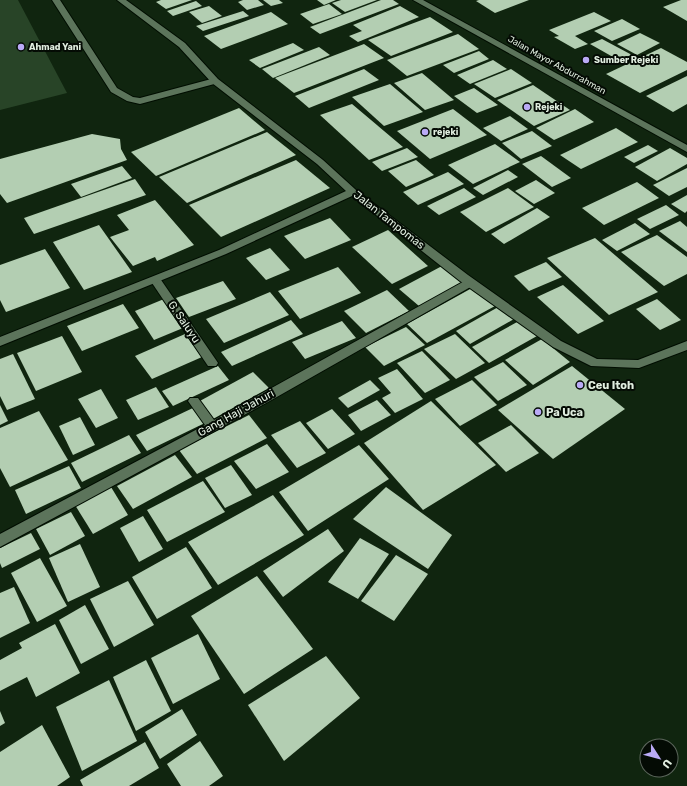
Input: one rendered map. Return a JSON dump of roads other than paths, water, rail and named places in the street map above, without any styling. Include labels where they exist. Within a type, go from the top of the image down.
[{"type":"street","points":[[56,0],[114,90],[122,96],[140,101],[215,81]]},
{"type":"street","name":"Jalan Tampomas","points":[[121,0],[182,46],[215,81],[320,162],[353,192],[470,282],[557,344],[595,363],[639,364],[687,345]]},
{"type":"street","name":"Jalan Mayor Abdurrahman","points":[[417,0],[687,149]]},
{"type":"street","points":[[0,342],[155,280],[304,217],[353,192]]},
{"type":"street","name":"G. Saluyu","points":[[155,280],[212,363]]},
{"type":"street","name":"Gang Haji Jahuri","points":[[0,541],[212,426],[470,282]]},
{"type":"street","points":[[194,401],[212,426]]},
{"type":"place","name":"Ahmad Yani","points":[[21,47]]},
{"type":"place","name":"Sumber Rejeki","points":[[586,60]]},
{"type":"place","name":"Rejeki","points":[[527,107]]},
{"type":"place","name":"rejeki","points":[[425,132]]},
{"type":"place","name":"Ceu Itoh","points":[[580,385]]},
{"type":"place","name":"Pa Uca","points":[[538,412]]}]
